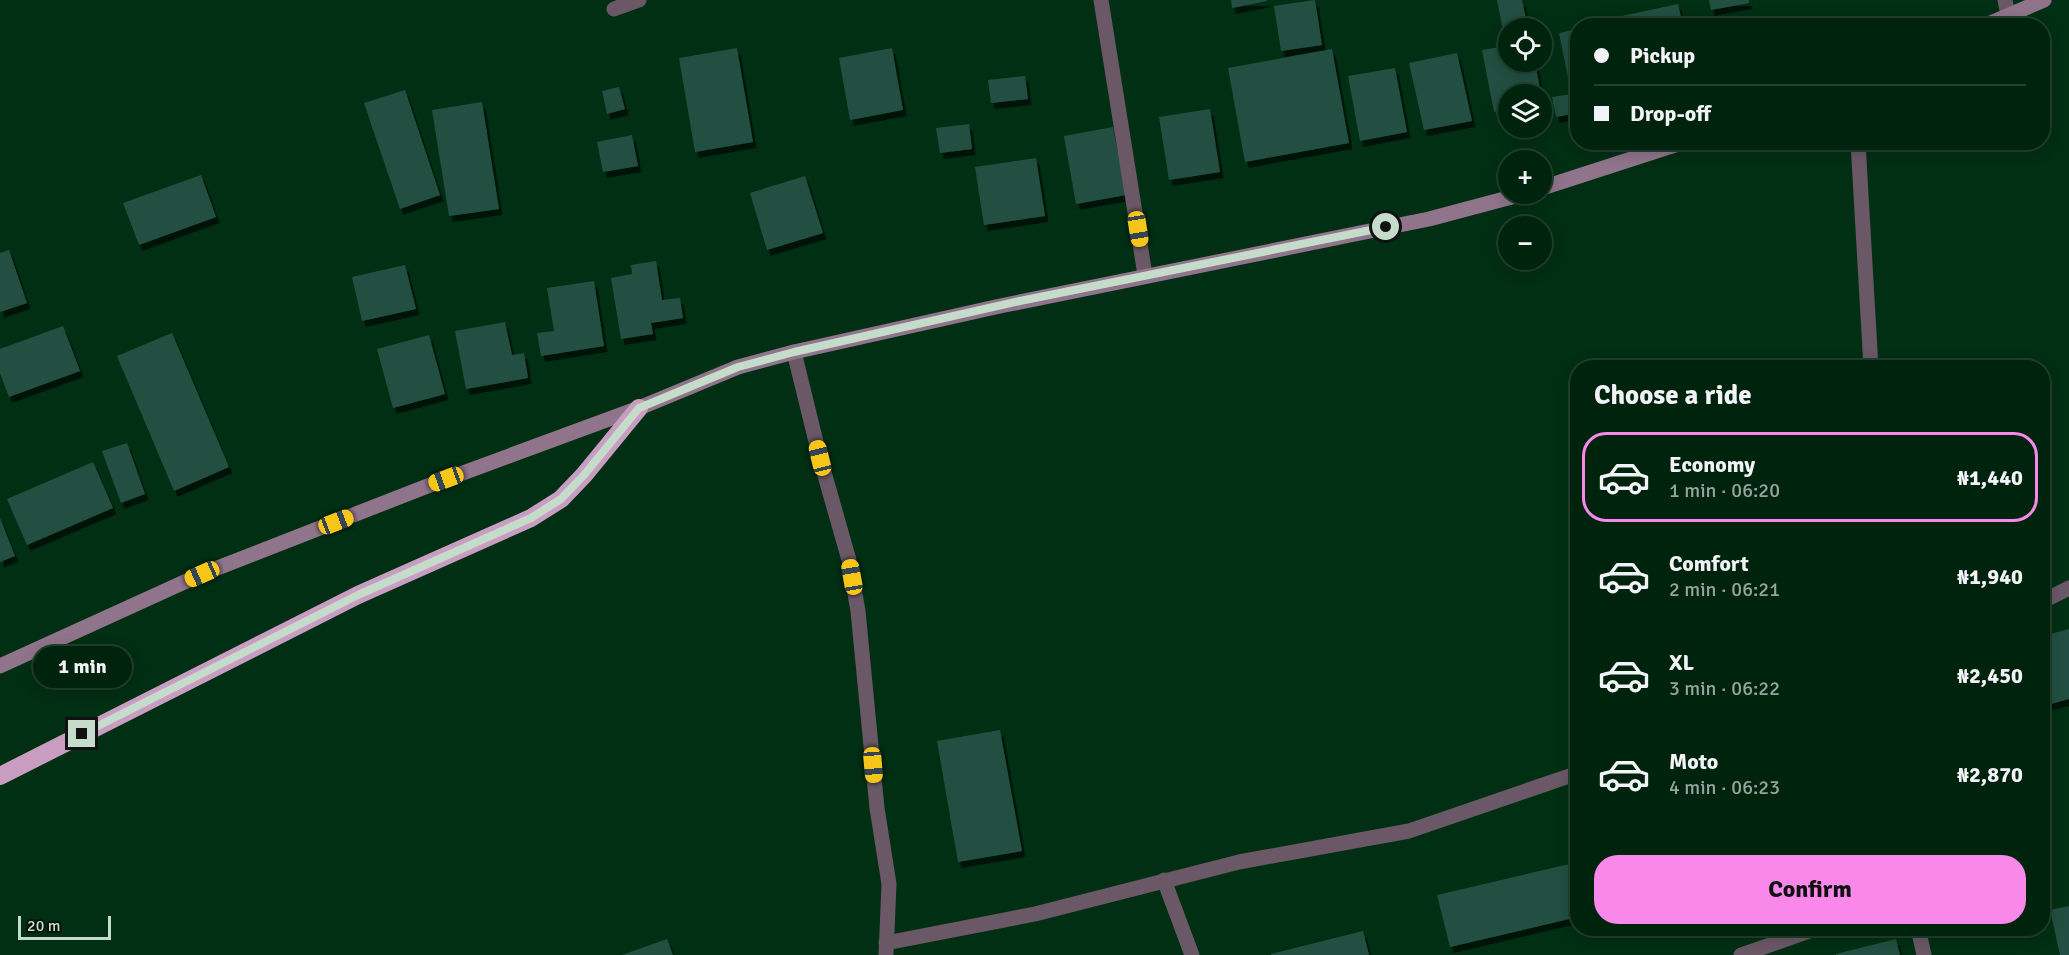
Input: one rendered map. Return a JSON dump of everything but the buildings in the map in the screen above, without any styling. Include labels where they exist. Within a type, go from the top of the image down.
[{"type":"highway","points":[[0,776],[358,595],[531,518],[561,499],[584,475],[639,408]]},
{"type":"main road","points":[[1994,18],[2007,8],[2044,0]]},
{"type":"main road","points":[[1552,185],[1659,150]]},
{"type":"main road","points":[[0,666],[202,574],[425,487],[639,408],[738,367],[794,352],[1145,275],[1430,219],[1498,201]]},
{"type":"street","points":[[614,9],[639,0]]},
{"type":"street","points":[[1101,0],[1145,275]]},
{"type":"street","points":[[1858,150],[1871,360]]},
{"type":"street","points":[[794,352],[820,458],[849,560],[858,611],[877,808],[889,884],[886,949],[1239,862],[1409,831],[1570,776]]},
{"type":"street","points":[[2050,598],[2069,588]]},
{"type":"street","points":[[1164,880],[1192,955]]},
{"type":"street","points":[[1741,955],[1795,936]]},
{"type":"street","points":[[1920,936],[1924,955]]},
{"type":"route","points":[[82,734],[358,595],[531,518],[561,499],[584,475],[639,408],[738,367],[794,352],[1020,301],[1386,227]]}]
